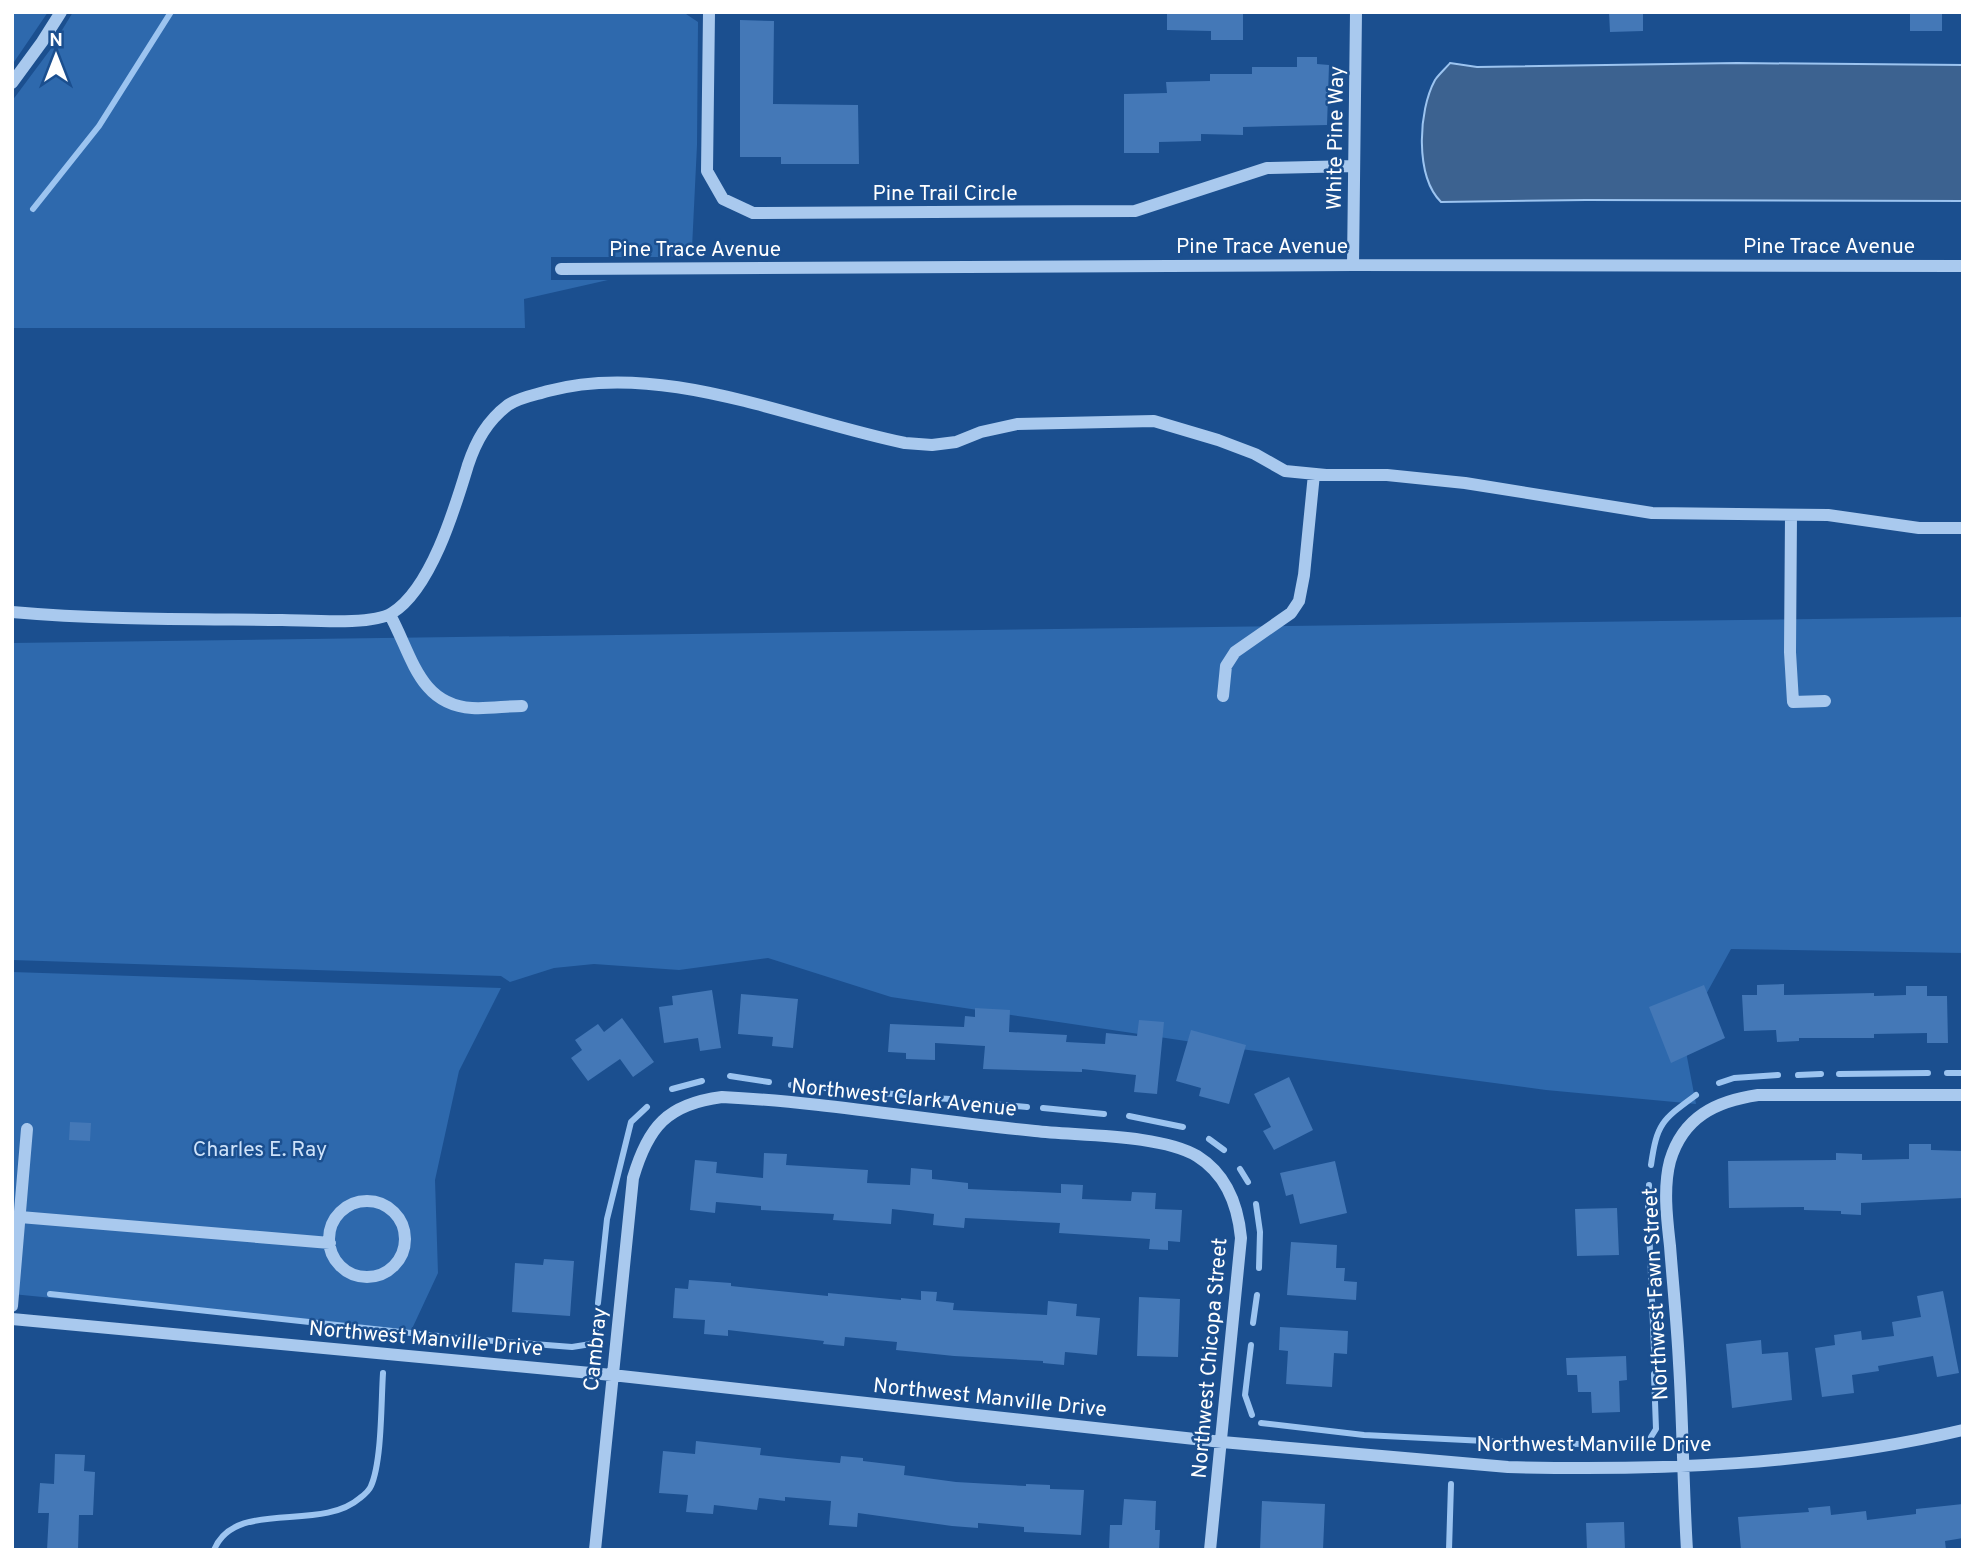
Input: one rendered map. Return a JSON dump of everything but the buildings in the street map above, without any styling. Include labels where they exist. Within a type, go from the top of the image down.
[{"type":"street","points":[[12,83],[61,12]]},
{"type":"street","name":"Pine Trail Circle","points":[[709,12],[708,171],[723,199],[753,213],[1135,211],[1267,169],[1354,166]]},
{"type":"street","name":"White Pine Way","points":[[1353,265],[1356,12]]},
{"type":"street","name":"Pine Trace Avenue","points":[[561,269],[1353,265],[1963,266]]},
{"type":"street","points":[[12,612],[164,619],[366,620],[390,615],[409,599],[446,534],[475,442],[487,425],[508,405],[521,399],[583,383],[620,381],[667,386],[734,399],[905,443],[932,445],[956,442],[981,432],[1017,424],[1154,421],[1255,454],[1285,471],[1439,480],[1652,513],[1828,515],[1919,528],[1963,528]]},
{"type":"street","points":[[1223,696],[1226,666],[1234,652],[1291,613],[1299,601],[1314,474]]},
{"type":"street","points":[[1790,515],[1793,702],[1825,701]]},
{"type":"street","points":[[390,615],[419,675],[436,698],[452,705],[473,708],[522,706]]},
{"type":"street","name":"Northwest Fawn Street","points":[[1687,1550],[1679,1364],[1667,1216],[1667,1178],[1676,1147],[1690,1125],[1717,1104],[1733,1099],[1758,1095],[1963,1095]]},
{"type":"street","name":"Northwest Clark Avenue","points":[[640,1153],[649,1136],[675,1111],[702,1100],[722,1097],[1033,1131],[1145,1140],[1184,1150]]},
{"type":"street","points":[[12,1306],[27,1129]]},
{"type":"street","name":"Northwest Chicopa Street","points":[[1184,1150],[1199,1157],[1220,1176],[1232,1199],[1240,1225],[1238,1280],[1210,1550]]},
{"type":"street","name":"Cambray","points":[[595,1550],[633,1178],[640,1153]]},
{"type":"street","points":[[361,1202],[376,1202],[390,1208],[400,1219],[405,1233],[404,1250],[396,1264],[387,1272],[371,1277],[355,1275],[340,1266],[331,1252],[330,1243],[330,1231],[336,1217],[347,1207],[361,1202]]},
{"type":"street","points":[[20,1217],[330,1243]]},
{"type":"street","name":"Northwest Manville Drive","points":[[12,1319],[612,1375],[1222,1441],[1508,1467],[1739,1463],[1839,1452],[1963,1430]]},
{"type":"green space","points":[[12,12],[48,12],[12,65]]},
{"type":"green space","points":[[73,12],[683,12],[698,22],[697,145],[692,248],[671,257],[551,257],[551,280],[608,280],[524,299],[525,328],[12,328],[12,101],[50,50]]},
{"type":"green space","points":[[1963,617],[1963,953],[1731,949],[1683,1036],[1696,1104],[1546,1090],[1226,1047],[891,997],[768,958],[679,970],[594,964],[554,968],[510,982],[501,976],[12,960],[12,643]]},
{"type":"green space","name":"Charles E. Ray","points":[[12,972],[501,988],[459,1071],[435,1180],[438,1273],[410,1333],[12,1294]]},
{"type":"shaded area","points":[[1450,63],[1477,67],[1737,63],[1963,65],[1963,201],[1441,202],[1433,191],[1423,160],[1423,125],[1429,93],[1435,80]]},
{"type":"waterway","points":[[33,209],[99,126],[171,12]]},
{"type":"waterway","points":[[1839,1074],[1928,1073]]},
{"type":"waterway","points":[[1947,1073],[1963,1073]]},
{"type":"waterway","points":[[1798,1075],[1821,1074]]},
{"type":"waterway","points":[[1719,1083],[1734,1078],[1778,1075]]},
{"type":"waterway","points":[[730,1076],[769,1082]]},
{"type":"waterway","points":[[672,1089],[702,1081]]},
{"type":"waterway","points":[[791,1085],[916,1096]]},
{"type":"waterway","points":[[1651,1165],[1656,1140],[1663,1124],[1696,1095]]},
{"type":"waterway","points":[[932,1098],[950,1099]]},
{"type":"waterway","points":[[968,1102],[1027,1107]]},
{"type":"waterway","points":[[598,1303],[607,1219],[631,1122],[647,1107]]},
{"type":"waterway","points":[[1043,1108],[1104,1114]]},
{"type":"waterway","points":[[1129,1116],[1183,1127]]},
{"type":"waterway","points":[[1209,1139],[1224,1150]]},
{"type":"waterway","points":[[1240,1169],[1248,1182]]},
{"type":"waterway","points":[[1648,1207],[1649,1185]]},
{"type":"waterway","points":[[1256,1204],[1260,1232],[1259,1268]]},
{"type":"waterway","points":[[1649,1226],[1654,1350]]},
{"type":"waterway","points":[[50,1294],[457,1338],[572,1347],[591,1344],[596,1336],[596,1325]]},
{"type":"waterway","points":[[1253,1323],[1257,1295]]},
{"type":"waterway","points":[[1251,1345],[1245,1395],[1252,1415]]},
{"type":"waterway","points":[[214,1550],[225,1534],[240,1525],[259,1520],[323,1514],[343,1508],[366,1493],[375,1475],[377,1462],[383,1373]]},
{"type":"waterway","points":[[1651,1437],[1656,1429],[1654,1374]]},
{"type":"waterway","points":[[1261,1423],[1364,1435],[1636,1445]]},
{"type":"waterway","points":[[1449,1550],[1451,1484]]}]
